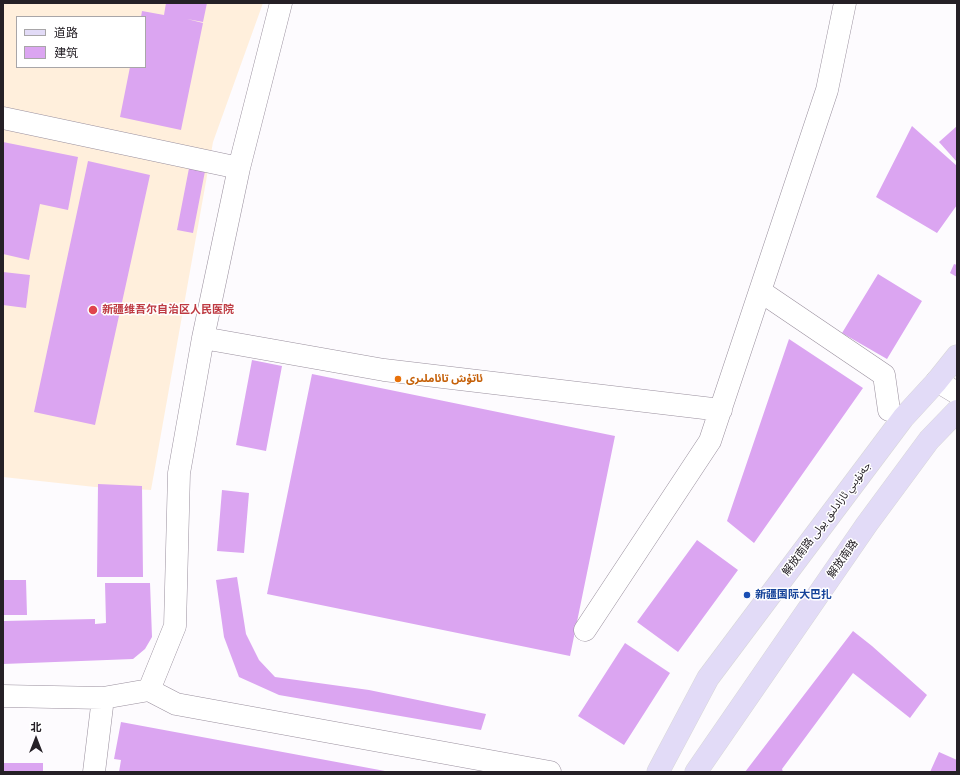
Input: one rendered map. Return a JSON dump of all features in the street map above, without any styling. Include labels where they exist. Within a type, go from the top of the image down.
[{"type":"main road","name":"解放南路 جەنۇبىي ئازادلىق يولى","points":[[658,772],[708,678],[902,418],[937,381],[957,356]]},
{"type":"main road","name":"解放南路","points":[[696,772],[867,524],[929,440],[957,411]]},
{"type":"street","points":[[149,690],[175,626],[179,473],[203,338],[239,168],[281,3]]},
{"type":"street","points":[[584,630],[710,442],[827,90],[845,3]]},
{"type":"street","points":[[3,118],[239,168]]},
{"type":"street","points":[[760,291],[884,375],[889,410]]},
{"type":"street","points":[[203,338],[384,370],[721,410]]},
{"type":"street","points":[[937,381],[957,393]]},
{"type":"street","points":[[3,696],[103,698],[149,690],[176,704],[550,772]]},
{"type":"street","points":[[94,772],[103,698]]},
{"type":"shaded area","name":"新疆维吾尔自治区人民医院","points":[[3,3],[263,3],[213,142],[151,490],[95,487],[3,477]]},
{"type":"building","points":[[166,3],[207,3],[203,22],[187,19],[203,23],[181,130],[120,117],[130,68],[146,68],[146,16],[141,16],[142,11],[164,15]]},
{"type":"building","points":[[912,126],[957,166],[957,205],[937,233],[876,197]]},
{"type":"building","points":[[957,126],[957,162],[939,142]]},
{"type":"building","points":[[3,142],[78,157],[68,210],[40,204],[29,260],[3,254]]},
{"type":"building","points":[[88,161],[150,175],[95,425],[34,412]]},
{"type":"building","points":[[190,163],[206,166],[193,233],[177,230]]},
{"type":"building","points":[[954,264],[957,265],[957,277],[950,273]]},
{"type":"building","points":[[3,272],[30,275],[26,308],[3,305]]},
{"type":"building","points":[[878,274],[922,301],[887,359],[842,333]]},
{"type":"building","points":[[789,339],[863,388],[754,543],[727,521]]},
{"type":"building","points":[[252,360],[282,366],[266,451],[236,445]]},
{"type":"building","points":[[312,374],[615,436],[570,656],[267,594]]},
{"type":"building","points":[[98,484],[142,486],[143,577],[97,577]]},
{"type":"building","points":[[222,490],[249,493],[244,553],[217,551]]},
{"type":"building","points":[[697,540],[738,570],[678,652],[637,622]]},
{"type":"building","points":[[237,577],[246,634],[259,660],[275,677],[369,690],[486,714],[481,730],[279,695],[239,677],[224,637],[216,580]]},
{"type":"building","points":[[3,580],[26,580],[27,615],[3,615]]},
{"type":"building","points":[[105,583],[150,583],[152,637],[145,649],[133,659],[3,664],[3,621],[95,619],[95,624],[106,623]]},
{"type":"building","points":[[853,631],[927,695],[910,718],[853,673],[782,769],[783,772],[745,772]]},
{"type":"building","points":[[625,643],[670,673],[624,745],[578,716]]},
{"type":"building","points":[[121,722],[385,772],[119,772],[121,760],[114,759]]},
{"type":"building","points":[[939,752],[957,760],[957,772],[930,772]]},
{"type":"building","points":[[3,763],[43,763],[43,772],[3,772]]},
{"type":"place","name":"新疆维吾尔自治区人民医院","points":[[93,310]]},
{"type":"place","name":"ئاتۇش تائاملىرى","points":[[398,379]]},
{"type":"place","name":"新疆国际大巴扎","points":[[747,595]]}]
